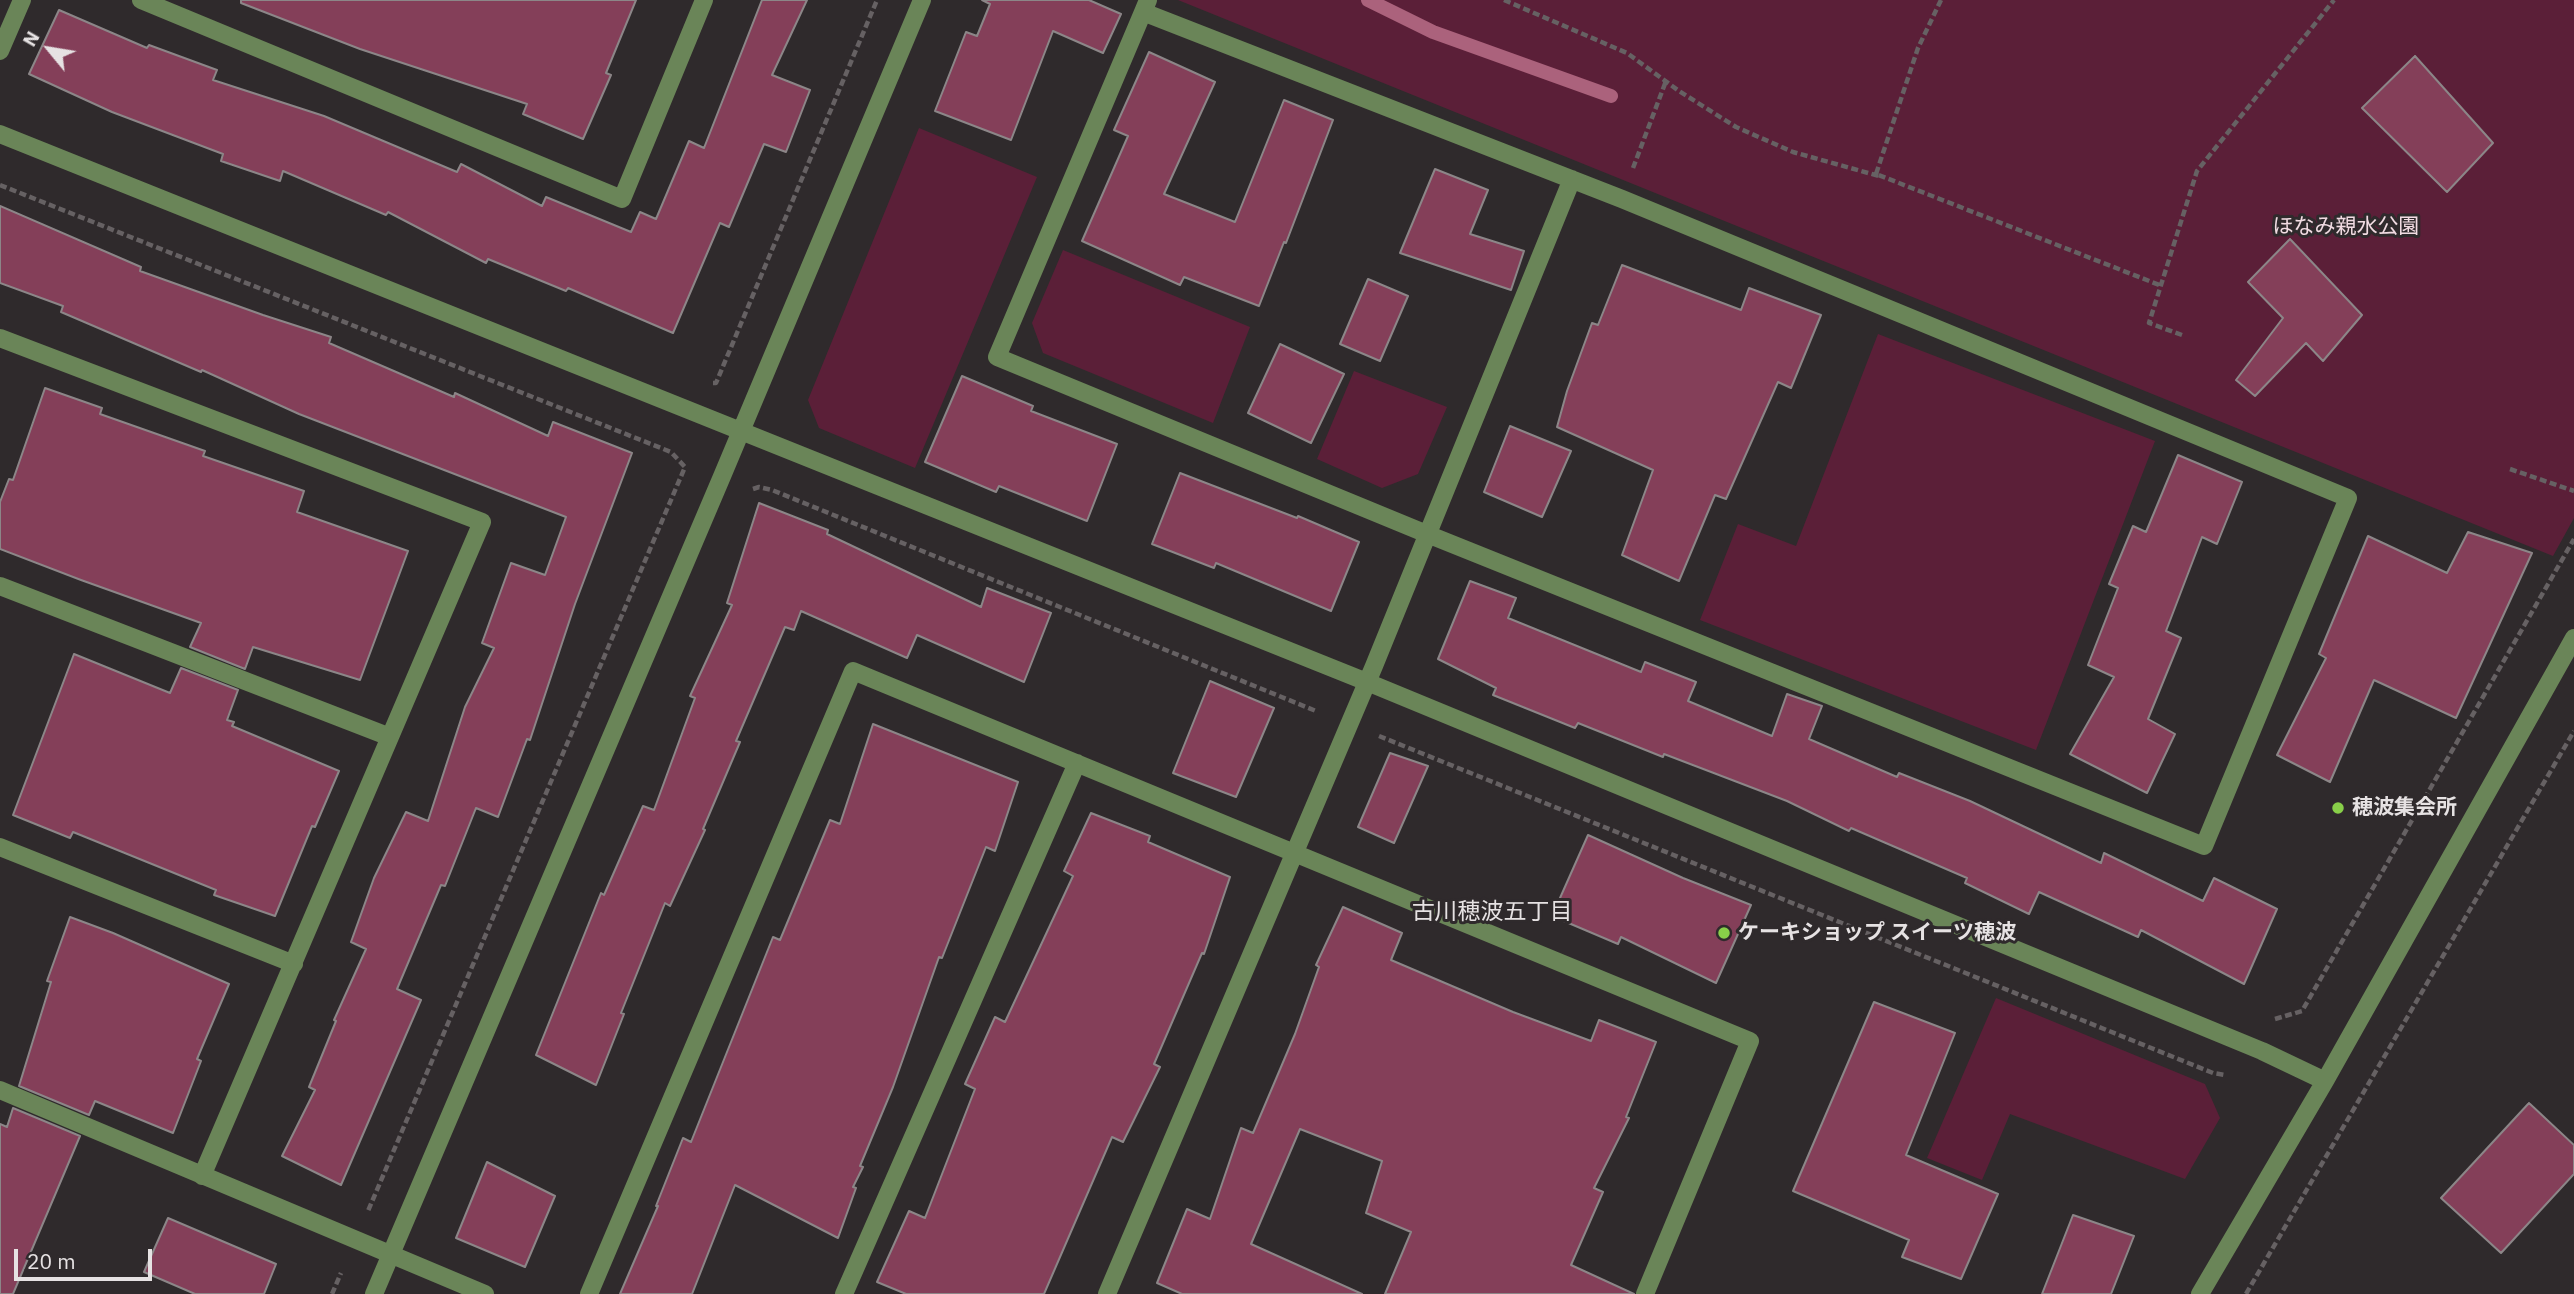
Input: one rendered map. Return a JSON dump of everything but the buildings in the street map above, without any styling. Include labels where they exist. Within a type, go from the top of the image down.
[{"type":"street","points":[[0,51],[22,0]]},
{"type":"street","points":[[141,0],[621,199],[704,0]]},
{"type":"street","points":[[374,1294],[922,0]]},
{"type":"street","points":[[1146,6],[2348,498],[2204,846],[1427,534],[997,357],[1146,6]]},
{"type":"street","points":[[0,134],[1367,682],[2262,1051],[2325,1081]]},
{"type":"street","points":[[1108,1293],[1367,682],[1572,179]]},
{"type":"street","points":[[0,338],[482,522],[202,1176]]},
{"type":"street","points":[[0,586],[390,737]]},
{"type":"street","points":[[2200,1294],[2325,1081],[2574,638]]},
{"type":"street","points":[[589,1294],[853,671],[1750,1041],[1645,1294]]},
{"type":"street","points":[[844,1294],[1077,763]]},
{"type":"street","points":[[0,848],[294,964]]},
{"type":"street","points":[[0,1090],[485,1294]]},
{"type":"path","points":[[716,383],[877,0]]},
{"type":"path","points":[[1504,0],[1627,53],[1736,127],[1793,152],[1887,178]]},
{"type":"path","points":[[1941,0],[1918,48],[1876,174],[2161,286]]},
{"type":"path","points":[[2182,335],[2149,323],[2197,171],[2334,0]]},
{"type":"path","points":[[1622,199],[1665,80]]},
{"type":"path","points":[[0,185],[671,452],[685,467],[366,1215]]},
{"type":"path","points":[[2510,469],[2574,491]]},
{"type":"path","points":[[744,492],[759,487],[772,490],[1315,711]]},
{"type":"path","points":[[2275,1019],[2302,1011],[2574,539]]},
{"type":"path","points":[[2246,1294],[2574,731]]},
{"type":"path","points":[[1369,732],[2213,1073],[2234,1076]]},
{"type":"path","points":[[332,1294],[341,1273]]},
{"type":"green space","name":"ほなみ親水公園","points":[[1178,0],[2574,0],[2574,518],[2553,556]]},
{"type":"green space","points":[[919,128],[1037,177],[915,468],[819,428],[808,400]]},
{"type":"green space","points":[[1063,250],[1250,327],[1213,423],[1043,353],[1032,323]]},
{"type":"green space","points":[[1878,334],[2155,441],[2036,750],[1700,620],[1738,524],[1796,546]]},
{"type":"green space","points":[[1354,371],[1447,407],[1418,474],[1382,488],[1317,459]]},
{"type":"green space","points":[[1996,998],[2205,1084],[2220,1118],[2185,1179],[2010,1114],[1982,1180],[1927,1158]]},
{"type":"waterway","points":[[1368,0],[1433,32],[1611,96]]},
{"type":"place","name":"穂波集会所","points":[[2338,808]]},
{"type":"place","name":"ケーキショップ スイーツ穂波","points":[[1724,933]]},
{"type":"district","name":"古川穂波五丁目","points":[[1492,912]]}]
